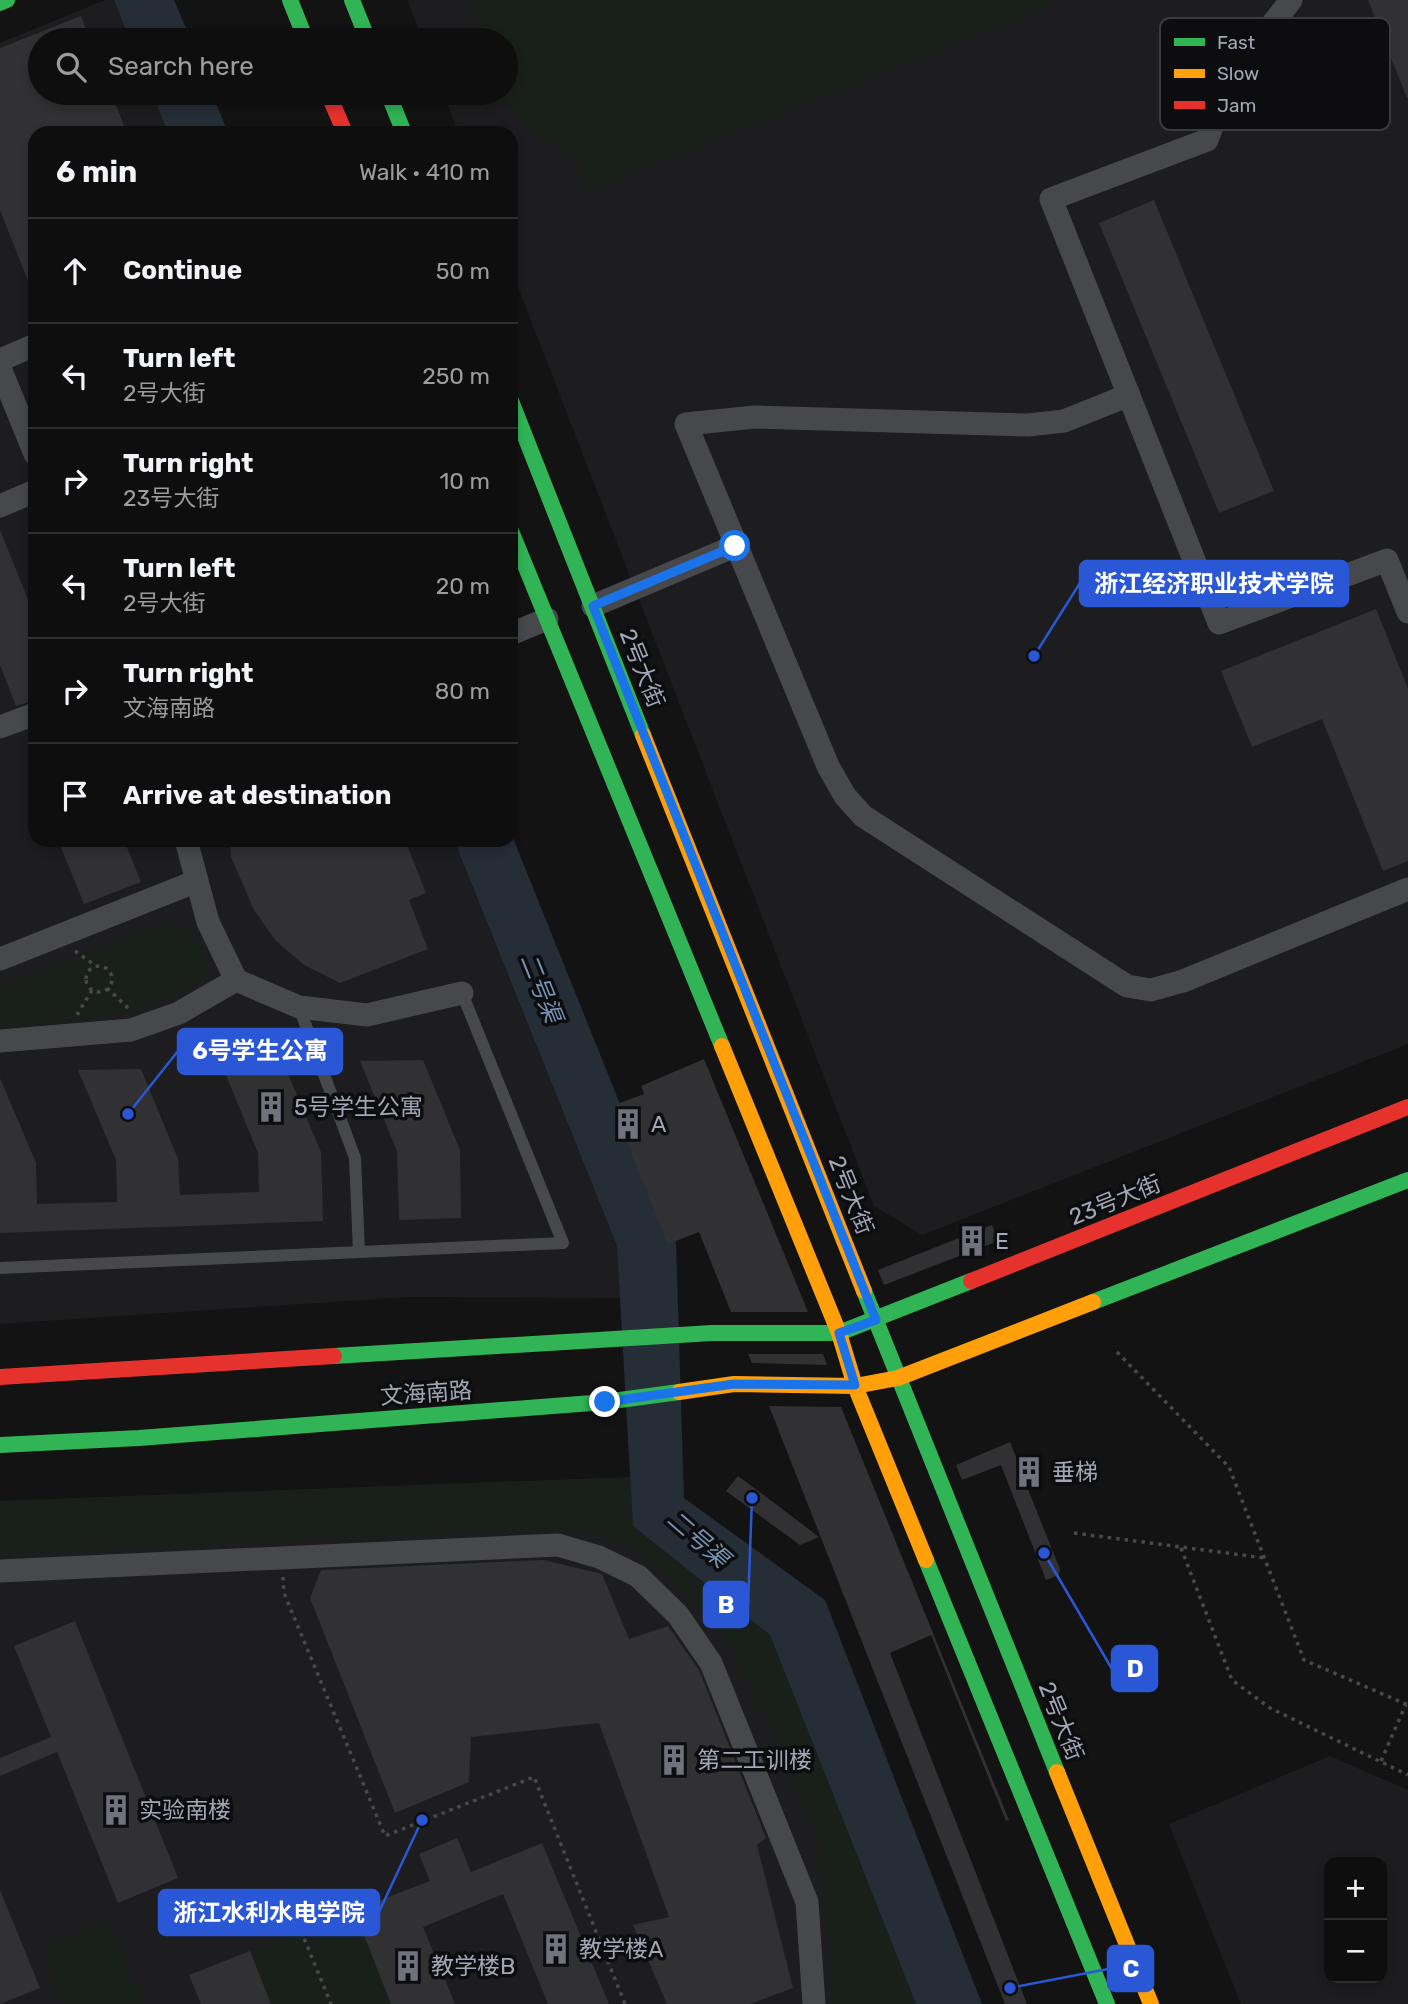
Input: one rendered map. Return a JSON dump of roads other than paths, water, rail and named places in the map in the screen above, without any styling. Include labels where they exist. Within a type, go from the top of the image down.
[{"type":"main road","points":[[0,3],[7,0]]},
{"type":"main road","points":[[290,0],[301,28]]},
{"type":"main road","points":[[352,0],[363,28]]},
{"type":"main road","points":[[333,105],[342,126]]},
{"type":"main road","points":[[393,105],[401,126]]},
{"type":"main road","name":"2号大街","points":[[518,418],[898,1378],[1151,2004]]},
{"type":"main road","points":[[518,548],[839,1333],[855,1385],[1107,2004]]},
{"type":"main road","name":"23号大街","points":[[839,1333],[1408,1107]]},
{"type":"main road","points":[[855,1385],[898,1378],[1408,1180]]},
{"type":"main road","name":"文海南路","points":[[0,1377],[712,1333],[839,1333]]},
{"type":"main road","name":"文海南路","points":[[0,1445],[139,1438],[605,1402],[734,1384],[855,1385]]},
{"type":"street","points":[[1278,18],[1292,0]]},
{"type":"street","points":[[1211,130],[1207,140],[1051,199],[1219,623],[1387,560],[1408,612]]},
{"type":"street","points":[[0,360],[28,348]]},
{"type":"street","points":[[0,368],[28,437]]},
{"type":"street","points":[[1129,395],[1064,421],[1028,425],[755,417],[687,424],[735,546],[828,766],[845,796],[863,816],[1127,985],[1151,990],[1183,981],[1408,889]]},
{"type":"street","points":[[0,506],[28,494]]},
{"type":"street","points":[[593,606],[735,546]]},
{"type":"street","points":[[518,631],[547,619]]},
{"type":"street","points":[[0,727],[28,717]]},
{"type":"street","points":[[188,847],[208,922],[236,980],[299,1007],[367,1016],[462,993]]},
{"type":"street","points":[[0,959],[197,881]]},
{"type":"street","points":[[0,1041],[131,1030],[179,1013],[236,980]]},
{"type":"street","points":[[0,1571],[558,1545],[599,1557],[638,1576],[678,1615],[711,1663],[807,1902],[814,2004]]},
{"type":"lane","points":[[0,1268],[563,1243],[462,993]]},
{"type":"lane","points":[[299,1007],[355,1158],[359,1252]]},
{"type":"water","points":[[114,0],[174,0],[186,28],[125,28]]},
{"type":"water","points":[[157,105],[217,105],[225,126],[165,126]]},
{"type":"water","name":"二号渠","points":[[457,847],[517,847],[676,1243],[684,1498],[825,1600],[982,2004],[916,2004],[770,1635],[633,1526],[617,1246]]},
{"type":"place","name":"浙江经济职业技术学院","points":[[1034,656]]},
{"type":"place","name":"5号学生公寓","points":[[271,1107]]},
{"type":"place","name":"6号学生公寓","points":[[128,1114]]},
{"type":"place","name":"A","points":[[628,1124]]},
{"type":"place","name":"E","points":[[972,1241]]},
{"type":"place","name":"垂梯","points":[[1029,1472]]},
{"type":"place","name":"B","points":[[752,1498]]},
{"type":"place","name":"D","points":[[1044,1553]]},
{"type":"place","name":"第二工训楼","points":[[674,1760]]},
{"type":"place","name":"实验南楼","points":[[116,1810]]},
{"type":"place","name":"浙江水利水电学院","points":[[422,1820]]},
{"type":"place","name":"教学楼A","points":[[556,1949]]},
{"type":"place","name":"教学楼B","points":[[408,1966]]},
{"type":"place","name":"C","points":[[1010,1988]]}]
